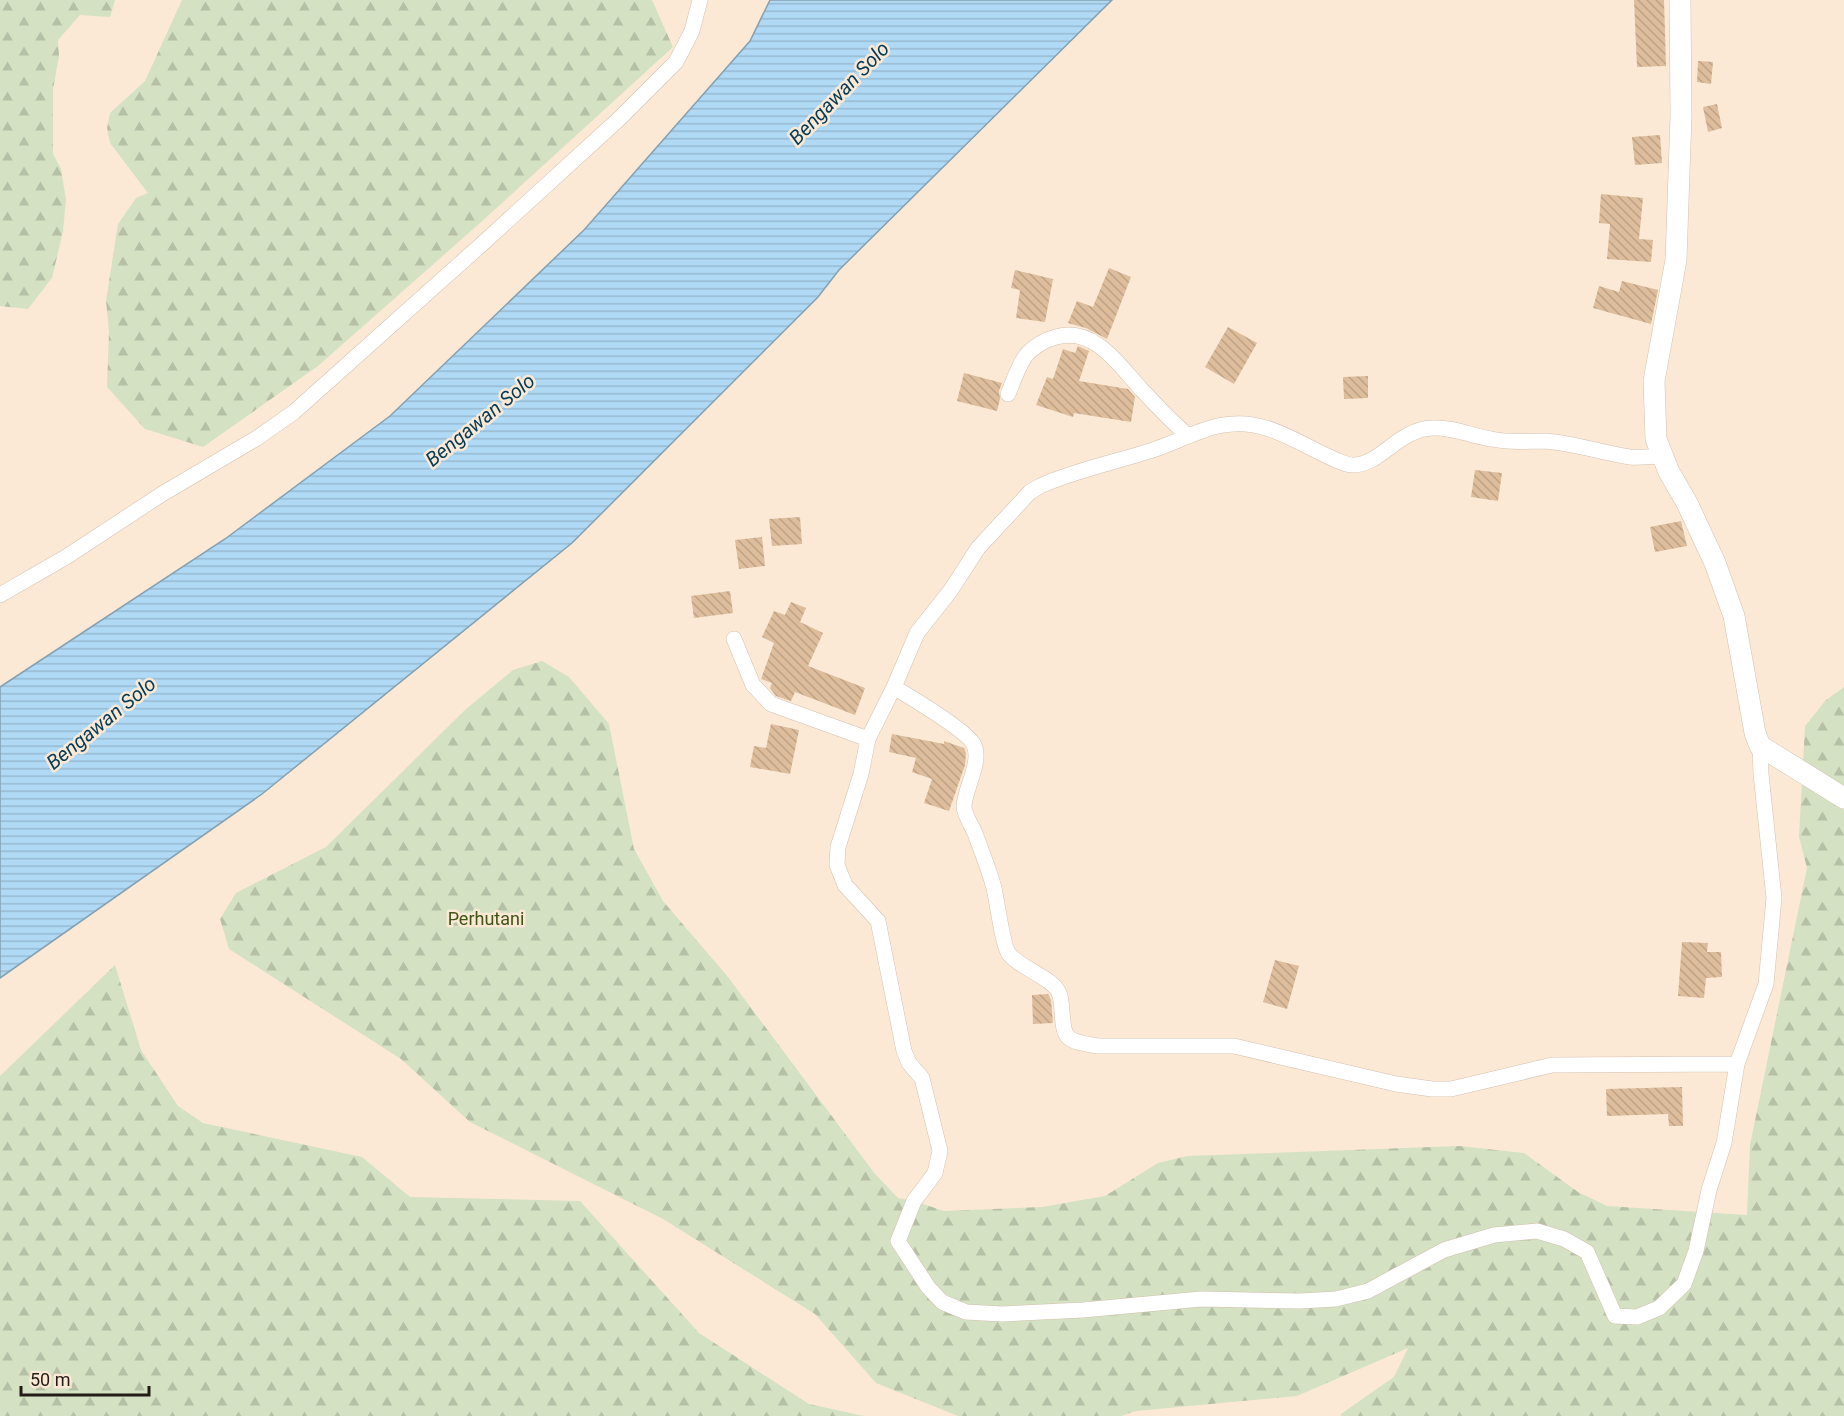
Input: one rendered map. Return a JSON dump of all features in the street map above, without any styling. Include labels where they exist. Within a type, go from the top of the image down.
[{"type":"street","points":[[0,595],[66,557],[162,494],[257,438],[294,412],[620,118],[676,62],[692,31],[699,0]]},
{"type":"street","points":[[1662,456],[1632,457],[1545,441],[1522,443],[1490,439],[1462,430],[1421,428],[1402,437],[1369,462],[1350,466],[1266,428],[1238,423],[1219,425],[1187,435],[1154,450],[1050,481],[1030,492],[978,548],[951,590],[916,633],[894,687],[868,739],[861,774],[838,847],[837,866],[846,885],[878,921],[904,1051],[909,1063],[922,1078],[940,1150],[935,1173],[914,1201],[898,1241],[928,1287],[942,1302],[966,1312],[1002,1314],[1042,1313],[1201,1299],[1300,1301],[1336,1299],[1368,1291],[1444,1250],[1494,1235],[1537,1231],[1564,1239],[1587,1252],[1615,1316],[1637,1317],[1659,1308],[1684,1284],[1696,1251],[1709,1190],[1724,1143],[1737,1064],[1766,984],[1774,898],[1761,774],[1761,746],[1755,733],[1734,616],[1715,563],[1687,503],[1669,472],[1656,440],[1654,381],[1676,260],[1682,117],[1680,0]]},
{"type":"street","points":[[1008,394],[1027,354],[1043,341],[1066,334],[1079,335],[1089,339],[1116,360],[1160,410],[1187,435]]},
{"type":"street","points":[[734,639],[753,685],[771,704],[868,739]]},
{"type":"street","points":[[894,687],[953,726],[976,747],[976,758],[964,808],[993,886],[1008,954],[1035,974],[1048,980],[1059,992],[1064,1014],[1064,1030],[1077,1042],[1098,1046],[1234,1046],[1396,1084],[1432,1089],[1451,1089],[1552,1065],[1737,1064]]},
{"type":"street","points":[[1761,746],[1844,798]]},
{"type":"green space","points":[[0,0],[115,0],[110,17],[80,15],[58,40],[59,56],[53,90],[53,154],[61,169],[66,200],[63,231],[52,278],[28,309],[0,306]]},
{"type":"green space","points":[[182,0],[652,0],[673,47],[480,223],[318,366],[203,447],[145,429],[107,387],[109,332],[106,301],[118,224],[136,198],[148,193],[110,143],[107,128],[110,113],[145,81]]},
{"type":"green space","name":"Perhutani","points":[[542,661],[569,677],[609,724],[634,849],[663,901],[728,977],[875,1174],[898,1198],[944,1211],[1042,1207],[1105,1196],[1158,1163],[1187,1156],[1459,1146],[1524,1153],[1578,1192],[1607,1206],[1747,1215],[1750,1145],[1807,868],[1799,837],[1805,726],[1826,700],[1844,687],[1844,1416],[1341,1416],[1394,1377],[1408,1348],[1297,1396],[1136,1411],[1121,1416],[958,1416],[876,1383],[815,1314],[663,1219],[470,1122],[401,1059],[229,949],[220,919],[236,893],[326,847],[465,710],[513,670]]},
{"type":"green space","points":[[115,965],[141,1050],[178,1106],[203,1123],[362,1157],[410,1197],[580,1201],[699,1333],[809,1404],[864,1416],[0,1416],[0,1076]]},
{"type":"water","name":"Bengawan Solo","points":[[770,0],[1112,0],[839,270],[818,297],[572,543],[262,794],[0,978],[0,687],[225,539],[390,416],[584,230],[750,41]]},
{"type":"building","points":[[1634,0],[1664,0],[1666,66],[1637,67]]},
{"type":"building","points":[[1698,61],[1713,62],[1711,84],[1697,82]]},
{"type":"building","points":[[1717,104],[1722,128],[1708,132],[1703,107]]},
{"type":"building","points":[[1660,135],[1662,163],[1635,165],[1632,137]]},
{"type":"building","points":[[1601,194],[1643,198],[1639,239],[1653,240],[1651,262],[1607,259],[1610,224],[1599,223]]},
{"type":"building","points":[[1109,268],[1131,277],[1107,339],[1086,328],[1068,323],[1077,301],[1093,307]]},
{"type":"building","points":[[1015,270],[1053,279],[1045,322],[1016,318],[1020,290],[1011,288]]},
{"type":"building","points":[[1622,281],[1658,290],[1651,324],[1593,308],[1599,286],[1619,292]]},
{"type":"building","points":[[1228,327],[1257,343],[1234,384],[1205,367]]},
{"type":"building","points":[[1078,346],[1089,351],[1079,381],[1128,389],[1135,397],[1131,422],[1074,413],[1073,417],[1036,405],[1047,377],[1053,379],[1063,349],[1075,353]]},
{"type":"building","points":[[964,373],[1002,383],[997,411],[957,401]]},
{"type":"building","points":[[1368,376],[1368,398],[1344,399],[1343,377]]},
{"type":"building","points":[[1475,470],[1502,473],[1498,501],[1471,497]]},
{"type":"building","points":[[800,517],[802,544],[772,546],[769,519]]},
{"type":"building","points":[[1681,521],[1687,546],[1655,552],[1650,527]]},
{"type":"building","points":[[762,537],[765,566],[739,569],[735,540]]},
{"type":"building","points":[[730,591],[733,613],[694,618],[691,596]]},
{"type":"building","points":[[791,602],[806,608],[800,622],[823,633],[808,666],[865,688],[855,715],[795,692],[791,701],[776,696],[770,688],[772,683],[761,679],[774,643],[762,637],[774,611],[785,615]]},
{"type":"building","points":[[771,724],[799,730],[790,774],[750,767],[754,746],[766,748]]},
{"type":"building","points":[[892,734],[944,744],[944,741],[964,748],[965,765],[949,811],[924,803],[932,779],[912,772],[916,758],[889,752]]},
{"type":"building","points":[[1682,942],[1708,943],[1707,952],[1721,952],[1722,977],[1706,978],[1704,998],[1678,996]]},
{"type":"building","points":[[1275,960],[1299,966],[1287,1009],[1263,1002]]},
{"type":"building","points":[[1048,994],[1051,1000],[1053,1023],[1033,1024],[1032,995]]},
{"type":"building","points":[[1682,1087],[1683,1126],[1669,1126],[1668,1114],[1607,1116],[1606,1089]]}]
